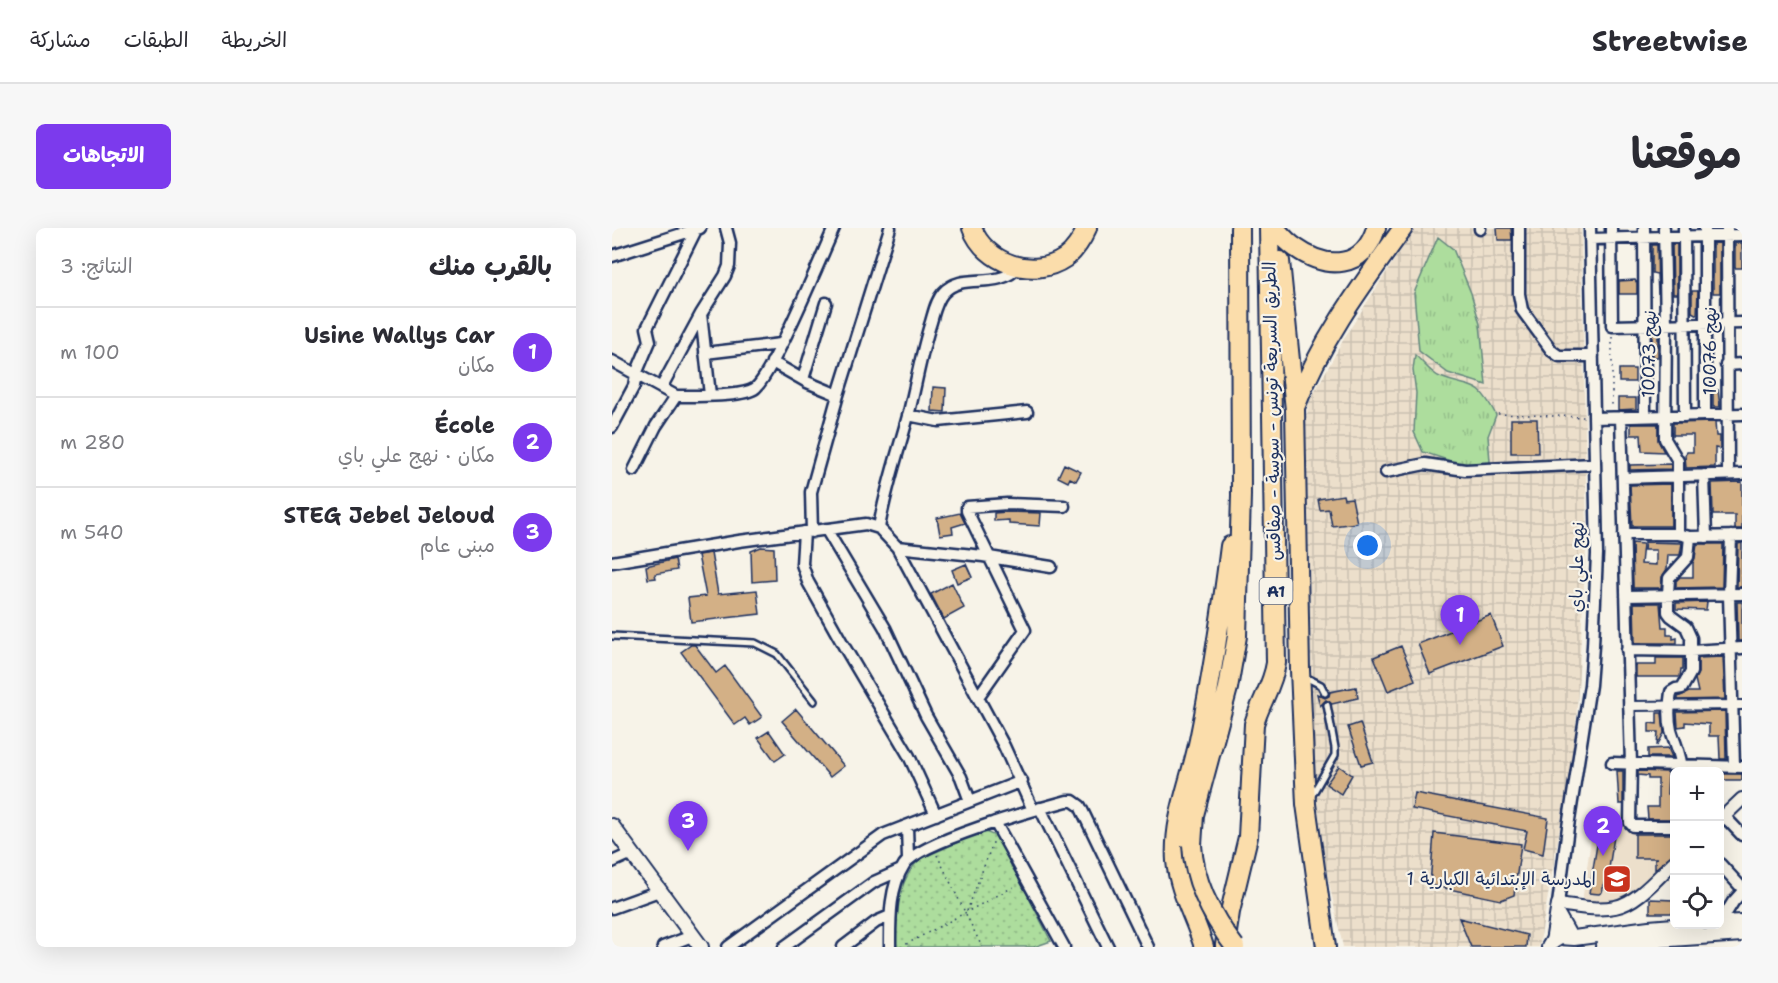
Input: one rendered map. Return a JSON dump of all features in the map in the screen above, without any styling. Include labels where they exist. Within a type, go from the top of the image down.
[{"type":"highway","points":[[972,228],[978,242],[1000,260],[1019,266],[1038,267],[1066,258],[1087,228]]},
{"type":"highway","name":"الطريق السريعة تونس - سوسة - صفاقس","points":[[1204,947],[1180,883],[1176,859],[1176,835],[1208,697],[1222,612],[1233,520],[1241,495],[1240,228]]},
{"type":"highway","points":[[1271,234],[1305,254],[1337,263],[1349,261],[1361,254],[1371,243],[1376,228]]},
{"type":"highway","points":[[1295,410],[1310,372],[1330,333],[1403,228]]},
{"type":"highway","points":[[1271,234],[1281,265],[1295,410],[1306,804],[1326,947]]},
{"type":"highway","name":"الطريق السريعة تونس - سوسة - صفاقس","points":[[1225,947],[1230,912],[1248,837],[1254,724],[1272,684],[1276,663],[1271,234]]},
{"type":"highway","points":[[1234,947],[1206,900],[1196,874],[1191,845],[1194,815],[1226,696],[1234,657],[1238,614],[1241,495]]},
{"type":"main road","points":[[612,826],[696,942]]},
{"type":"main road","points":[[1724,923],[1742,922]]},
{"type":"main road","points":[[1550,945],[1560,937],[1575,941],[1649,927],[1670,926]]},
{"type":"main road","points":[[1603,947],[1614,943],[1634,944],[1742,934]]},
{"type":"street","points":[[659,228],[662,240]]},
{"type":"street","points":[[612,256],[698,228]]},
{"type":"street","points":[[612,427],[634,386],[636,374],[650,340],[647,328],[698,228]]},
{"type":"street","points":[[661,388],[701,314],[725,276],[729,266],[730,243],[726,228]]},
{"type":"street","points":[[612,361],[676,396],[752,390],[760,385],[772,362],[834,228]]},
{"type":"street","points":[[890,228],[838,395],[810,498],[808,532],[802,564],[808,582],[909,756],[936,815]]},
{"type":"street","points":[[1519,228],[1519,294],[1522,310],[1552,351],[1559,356],[1593,356]]},
{"type":"street","points":[[1705,232],[1705,415]]},
{"type":"street","points":[[1590,233],[1727,232],[1742,235]]},
{"type":"street","name":"نهج 10076","points":[[1727,232],[1728,474]]},
{"type":"street","name":"نهج علي باي","points":[[1550,945],[1558,908],[1590,685],[1597,554],[1590,233]]},
{"type":"street","points":[[1611,233],[1612,326],[1742,323]]},
{"type":"street","points":[[1644,233],[1645,416]]},
{"type":"street","name":"نهج 10073","points":[[1664,233],[1665,439],[1678,461],[1678,534]]},
{"type":"street","points":[[1684,233],[1685,416]]},
{"type":"street","points":[[879,528],[923,346],[937,303],[944,292],[958,284],[1007,278],[1019,266]]},
{"type":"street","points":[[803,379],[826,303]]},
{"type":"street","points":[[701,314],[710,395]]},
{"type":"street","points":[[705,353],[781,344]]},
{"type":"street","points":[[772,362],[838,395]]},
{"type":"street","points":[[1726,365],[1742,364]]},
{"type":"street","points":[[634,470],[656,426],[676,396]]},
{"type":"street","points":[[612,402],[624,408]]},
{"type":"street","points":[[908,415],[938,421],[1027,412]]},
{"type":"street","points":[[1594,417],[1742,414]]},
{"type":"street","points":[[1616,417],[1623,478],[1631,764],[1630,825],[1670,826]]},
{"type":"street","points":[[1386,472],[1425,464],[1465,470],[1594,464]]},
{"type":"street","points":[[1623,478],[1742,474]]},
{"type":"street","points":[[1704,475],[1706,537]]},
{"type":"street","points":[[978,697],[1025,630],[988,557],[967,507],[1007,504],[1064,506]]},
{"type":"street","points":[[612,562],[826,529],[866,524],[879,528],[897,547],[1108,947]]},
{"type":"street","points":[[826,529],[885,628],[926,716],[961,777],[970,801]]},
{"type":"street","points":[[1624,534],[1678,534],[1690,537],[1736,536],[1729,595],[1737,648],[1738,766],[1710,767]]},
{"type":"street","points":[[1682,767],[1677,743],[1671,729],[1669,706],[1671,692],[1682,688],[1691,672],[1691,638],[1686,627],[1668,612],[1668,594],[1669,578],[1688,557],[1690,537]]},
{"type":"street","points":[[897,547],[988,557],[1051,567]]},
{"type":"street","points":[[1626,596],[1742,594]]},
{"type":"street","points":[[1627,650],[1691,651],[1737,648]]},
{"type":"street","points":[[1628,706],[1737,706]]},
{"type":"street","points":[[1612,763],[1670,767]]},
{"type":"street","points":[[728,947],[876,839],[1022,781]]},
{"type":"street","points":[[1724,815],[1742,800]]},
{"type":"street","points":[[890,947],[890,916],[895,888],[901,870],[908,859],[933,846],[1037,809],[1073,801],[1080,806],[1148,947]]},
{"type":"street","points":[[1724,820],[1742,835]]},
{"type":"street","points":[[997,825],[1060,946]]},
{"type":"street","points":[[907,826],[908,859]]},
{"type":"street","points":[[612,862],[632,853]]},
{"type":"street","points":[[1575,941],[1558,908],[1599,908],[1626,904],[1670,866]]},
{"type":"street","points":[[784,947],[874,882],[901,870]]},
{"type":"street","points":[[1724,870],[1742,890],[1724,916]]},
{"type":"street","points":[[612,908],[659,891]]},
{"type":"street","points":[[843,947],[876,922],[890,916]]},
{"type":"street","points":[[663,947],[696,942]]},
{"type":"lane","points":[[612,636],[756,643],[777,654],[814,701]]},
{"type":"lane","points":[[1301,675],[1317,683],[1325,693]]},
{"type":"lane","points":[[1306,804],[1335,755],[1327,705]]},
{"type":"path","points":[[1612,326],[1616,417]]},
{"type":"path","points":[[1498,414],[1594,417]]},
{"type":"path","points":[[966,912],[997,825]]},
{"type":"path","points":[[933,846],[982,947]]},
{"type":"path","points":[[901,947],[1026,880]]},
{"type":"shaded area","points":[[1415,228],[1581,228],[1587,532],[1575,742],[1539,947],[1343,947],[1315,819],[1299,448],[1309,402],[1346,335]]},
{"type":"shaded area","name":"المدرسة الإبتدائية الكبارية 1","points":[[1593,826],[1670,829],[1670,860],[1624,901],[1582,902]]},
{"type":"green space","points":[[1438,237],[1453,249],[1471,293],[1480,324],[1486,385],[1448,373],[1419,351],[1414,293]]},
{"type":"green space","points":[[1415,355],[1440,377],[1473,387],[1484,395],[1496,415],[1488,436],[1490,461],[1488,467],[1475,469],[1423,452],[1414,432],[1416,393],[1413,370]]},
{"type":"green space","points":[[983,831],[998,837],[1051,941],[1034,947],[895,947],[899,900],[912,868],[920,859]]},
{"type":"building","points":[[1497,228],[1511,228],[1512,240],[1498,240]]},
{"type":"building","points":[[1713,243],[1720,243],[1720,293],[1713,293]]},
{"type":"building","points":[[1735,243],[1742,243],[1742,268],[1735,268]]},
{"type":"building","points":[[1672,244],[1677,244],[1677,294],[1673,294]]},
{"type":"building","points":[[1652,245],[1657,245],[1658,294],[1657,274],[1652,273]]},
{"type":"building","points":[[1635,280],[1637,294],[1619,294],[1619,281]]},
{"type":"building","points":[[1692,291],[1698,291],[1697,315],[1692,312]]},
{"type":"building","points":[[1658,332],[1658,357],[1652,357],[1652,333]]},
{"type":"building","points":[[1619,369],[1635,369],[1635,382],[1619,382]]},
{"type":"building","points":[[933,387],[946,388],[945,412],[932,411]]},
{"type":"building","points":[[1713,390],[1718,390],[1720,407],[1713,407]]},
{"type":"building","points":[[1618,398],[1636,398],[1636,409],[1618,410]]},
{"type":"building","points":[[1511,419],[1537,419],[1538,453],[1511,453]]},
{"type":"building","points":[[1715,422],[1716,436],[1720,436],[1720,449],[1715,448],[1715,467],[1686,468],[1685,455],[1687,452],[1693,452],[1693,435],[1673,435],[1673,423]]},
{"type":"building","points":[[1631,424],[1658,424],[1658,440],[1664,452],[1642,451],[1641,435],[1631,435]]},
{"type":"building","points":[[1064,464],[1081,472],[1076,481],[1070,478],[1068,482],[1058,477]]},
{"type":"building","points":[[1671,464],[1671,469],[1630,470],[1630,465]]},
{"type":"building","points":[[1742,482],[1742,529],[1735,529],[1735,515],[1713,515],[1712,483]]},
{"type":"building","points":[[1671,484],[1671,526],[1632,526],[1630,485]]},
{"type":"building","points":[[1343,495],[1344,499],[1352,498],[1357,523],[1332,526],[1329,509],[1320,510],[1318,499]]},
{"type":"building","points":[[960,513],[965,523],[952,527],[953,533],[940,535],[937,518]]},
{"type":"building","points":[[994,513],[1041,513],[1040,526],[1009,524],[1009,520],[994,521]]},
{"type":"building","points":[[1645,542],[1682,543],[1680,555],[1668,555],[1667,569],[1662,577],[1661,588],[1633,588],[1632,543],[1643,544],[1641,564],[1656,565],[1656,550],[1644,550]]},
{"type":"building","points":[[1742,543],[1742,587],[1737,587],[1738,544]]},
{"type":"building","points":[[1697,544],[1723,544],[1722,587],[1676,588],[1676,581],[1680,577],[1693,577]]},
{"type":"building","points":[[761,547],[774,548],[775,580],[752,582],[751,551]]},
{"type":"building","points":[[711,553],[718,594],[757,590],[760,614],[691,622],[688,598],[706,596],[698,555]]},
{"type":"building","points":[[675,559],[677,570],[655,574],[656,578],[648,579],[646,566]]},
{"type":"building","points":[[966,564],[972,577],[957,583],[952,570]]},
{"type":"building","points":[[952,583],[964,608],[944,619],[931,594]]},
{"type":"building","points":[[1707,602],[1706,610],[1676,609],[1676,603]]},
{"type":"building","points":[[1737,602],[1742,602],[1742,641],[1738,641]]},
{"type":"building","points":[[1634,603],[1660,603],[1662,627],[1667,627],[1667,635],[1673,635],[1673,639],[1677,638],[1677,643],[1635,643]]},
{"type":"building","points":[[1491,615],[1503,646],[1430,674],[1418,644]]},
{"type":"building","points":[[695,645],[716,673],[725,666],[762,717],[750,725],[745,718],[735,725],[681,652]]},
{"type":"building","points":[[1401,646],[1415,680],[1388,691],[1374,657]]},
{"type":"building","points":[[1723,657],[1725,699],[1678,700],[1678,697],[1689,692],[1698,692],[1695,679],[1698,673],[1698,658]]},
{"type":"building","points":[[1656,658],[1683,658],[1680,677],[1636,677],[1636,665],[1656,665]]},
{"type":"building","points":[[1356,687],[1358,698],[1332,704],[1326,700],[1320,706],[1317,694],[1325,698],[1330,692]]},
{"type":"building","points":[[796,709],[844,766],[830,777],[782,721]]},
{"type":"building","points":[[1725,711],[1726,759],[1720,759],[1719,736],[1709,736],[1709,724],[1685,722],[1685,726],[1678,727],[1677,712]]},
{"type":"building","points":[[1657,713],[1662,713],[1664,733],[1657,746],[1658,732],[1649,732],[1649,723],[1657,724]]},
{"type":"building","points":[[1360,723],[1373,762],[1361,765],[1348,727]]},
{"type":"building","points":[[769,731],[785,754],[775,761],[758,738]]},
{"type":"building","points":[[1668,748],[1672,757],[1648,757],[1648,749]]},
{"type":"building","points":[[1339,766],[1352,775],[1341,794],[1326,784]]},
{"type":"building","points":[[1617,771],[1623,771],[1623,804],[1619,804]]},
{"type":"building","points":[[1638,771],[1668,772],[1667,794],[1670,794],[1670,819],[1648,819],[1647,807],[1658,807],[1658,779],[1648,779],[1648,776],[1638,775]]},
{"type":"building","points":[[1724,774],[1742,774],[1742,780],[1724,780]]},
{"type":"building","points":[[1415,793],[1548,818],[1543,854],[1523,849],[1527,831],[1412,809]]},
{"type":"building","points":[[1600,827],[1615,830],[1607,881],[1599,894],[1589,893]]},
{"type":"building","points":[[1434,833],[1521,844],[1514,895],[1501,900],[1430,885]]},
{"type":"building","points":[[1635,834],[1670,834],[1670,856],[1655,869],[1657,858],[1635,858]]},
{"type":"building","points":[[1650,899],[1670,900],[1670,913],[1650,913]]},
{"type":"building","points":[[1459,918],[1527,935],[1526,947],[1471,947]]},
{"type":"place","name":"Usine Wallys Car","points":[[1460,645]]},
{"type":"place","name":"STEG Jebel Jeloud","points":[[688,851]]},
{"type":"place","name":"École","points":[[1603,856]]},
{"type":"place","name":"المدرسة الإبتدائية الكبارية 1","points":[[1617,879]]}]
